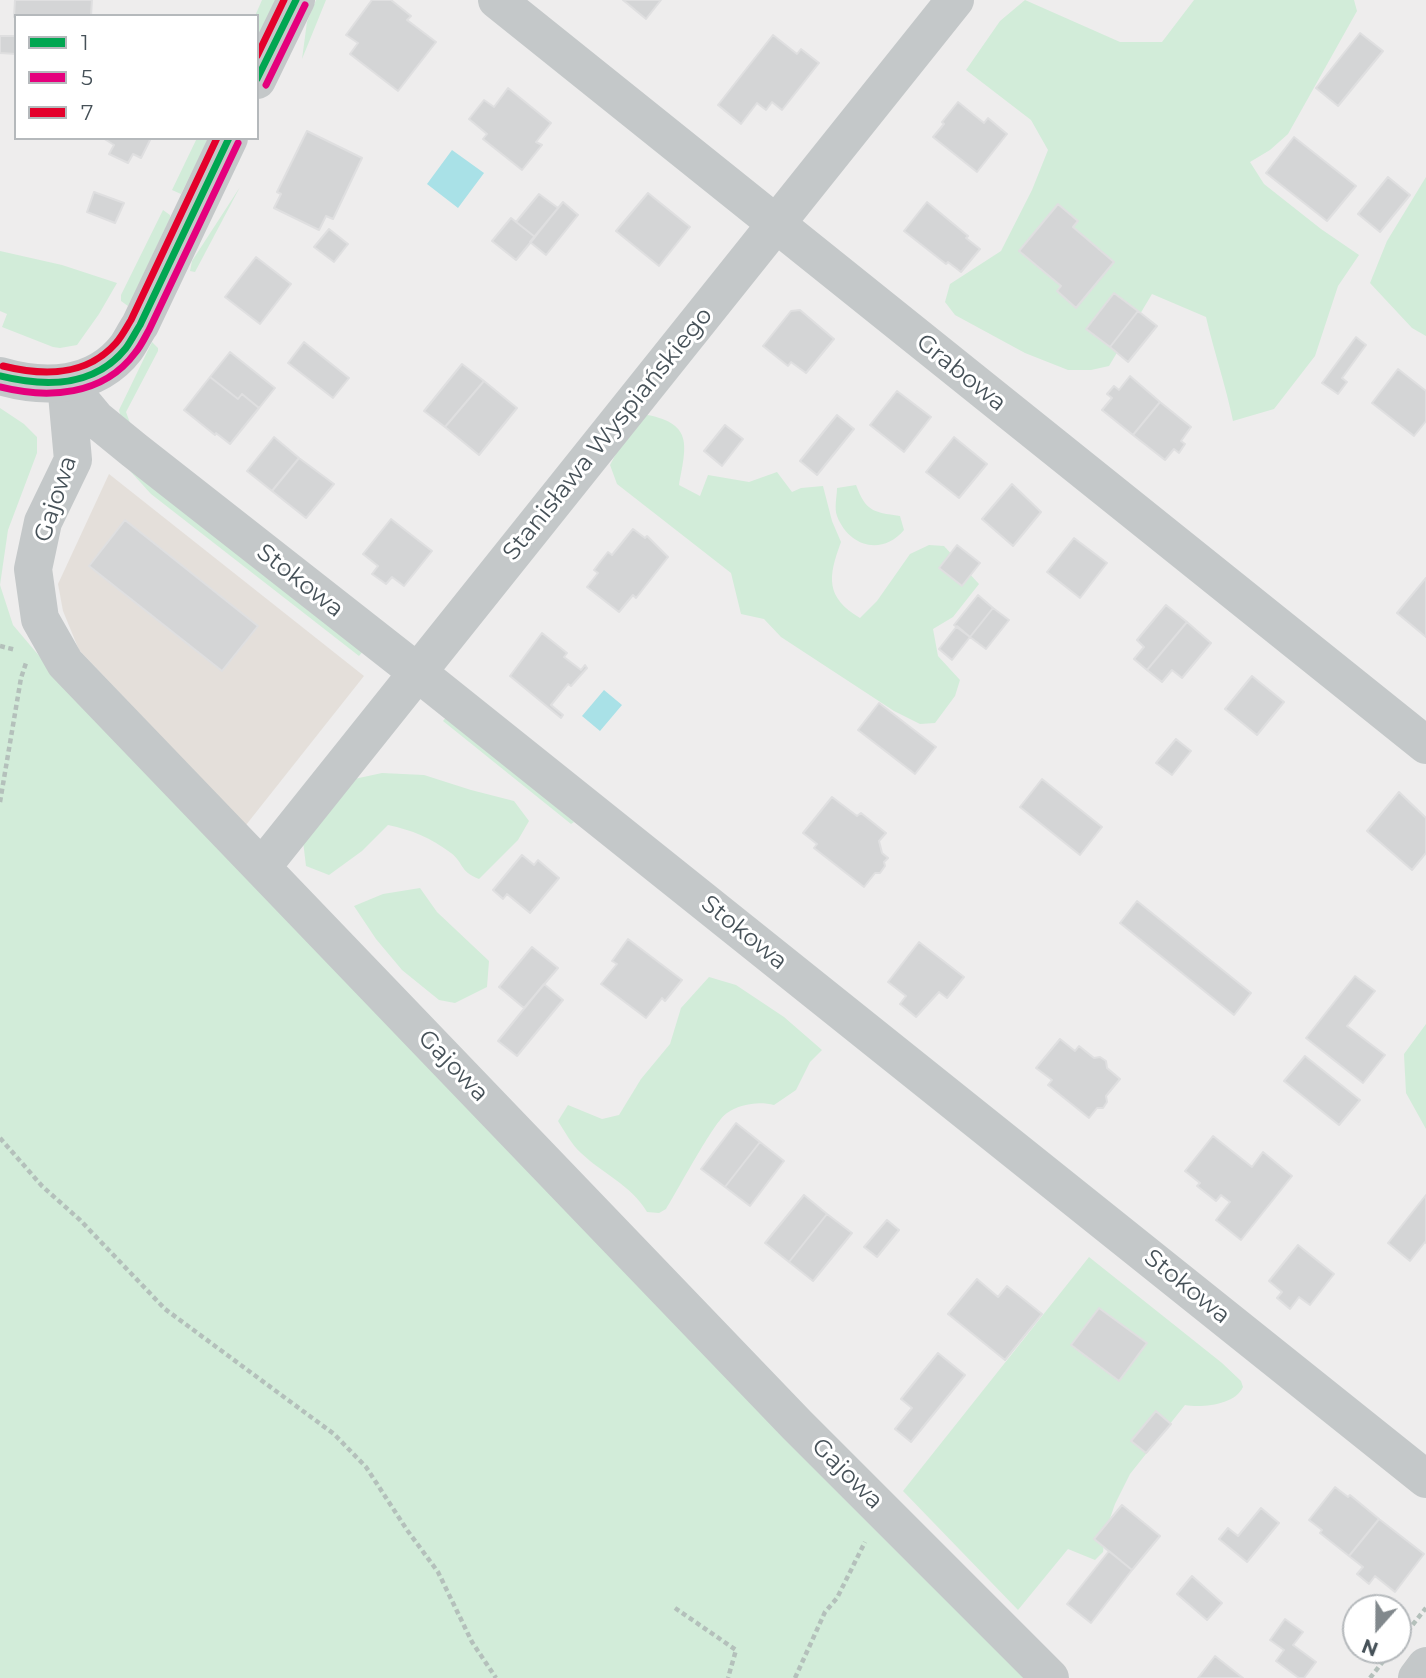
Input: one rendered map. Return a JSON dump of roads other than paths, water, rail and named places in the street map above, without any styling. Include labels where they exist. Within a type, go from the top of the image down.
[{"type":"street","points":[[259,76],[296,0]]},
{"type":"street","name":"Grabowa","points":[[497,0],[1426,745]]},
{"type":"street","name":"Stanisława Wyspiańskiego","points":[[262,867],[956,0]]},
{"type":"street","points":[[0,376],[32,384],[66,383],[88,377],[104,368],[126,348],[145,315],[228,140]]},
{"type":"street","name":"Gajowa","points":[[66,383],[74,460],[43,522],[33,569],[40,619],[65,663],[797,1425],[1050,1678]]},
{"type":"street","name":"Stokowa","points":[[66,383],[96,419],[134,450],[417,672],[1426,1479]]},
{"type":"street","points":[[1417,1678],[1426,1666]]},
{"type":"water","points":[[452,150],[484,173],[458,208],[427,184]]},
{"type":"water","points":[[604,690],[622,705],[600,731],[582,716]]}]
